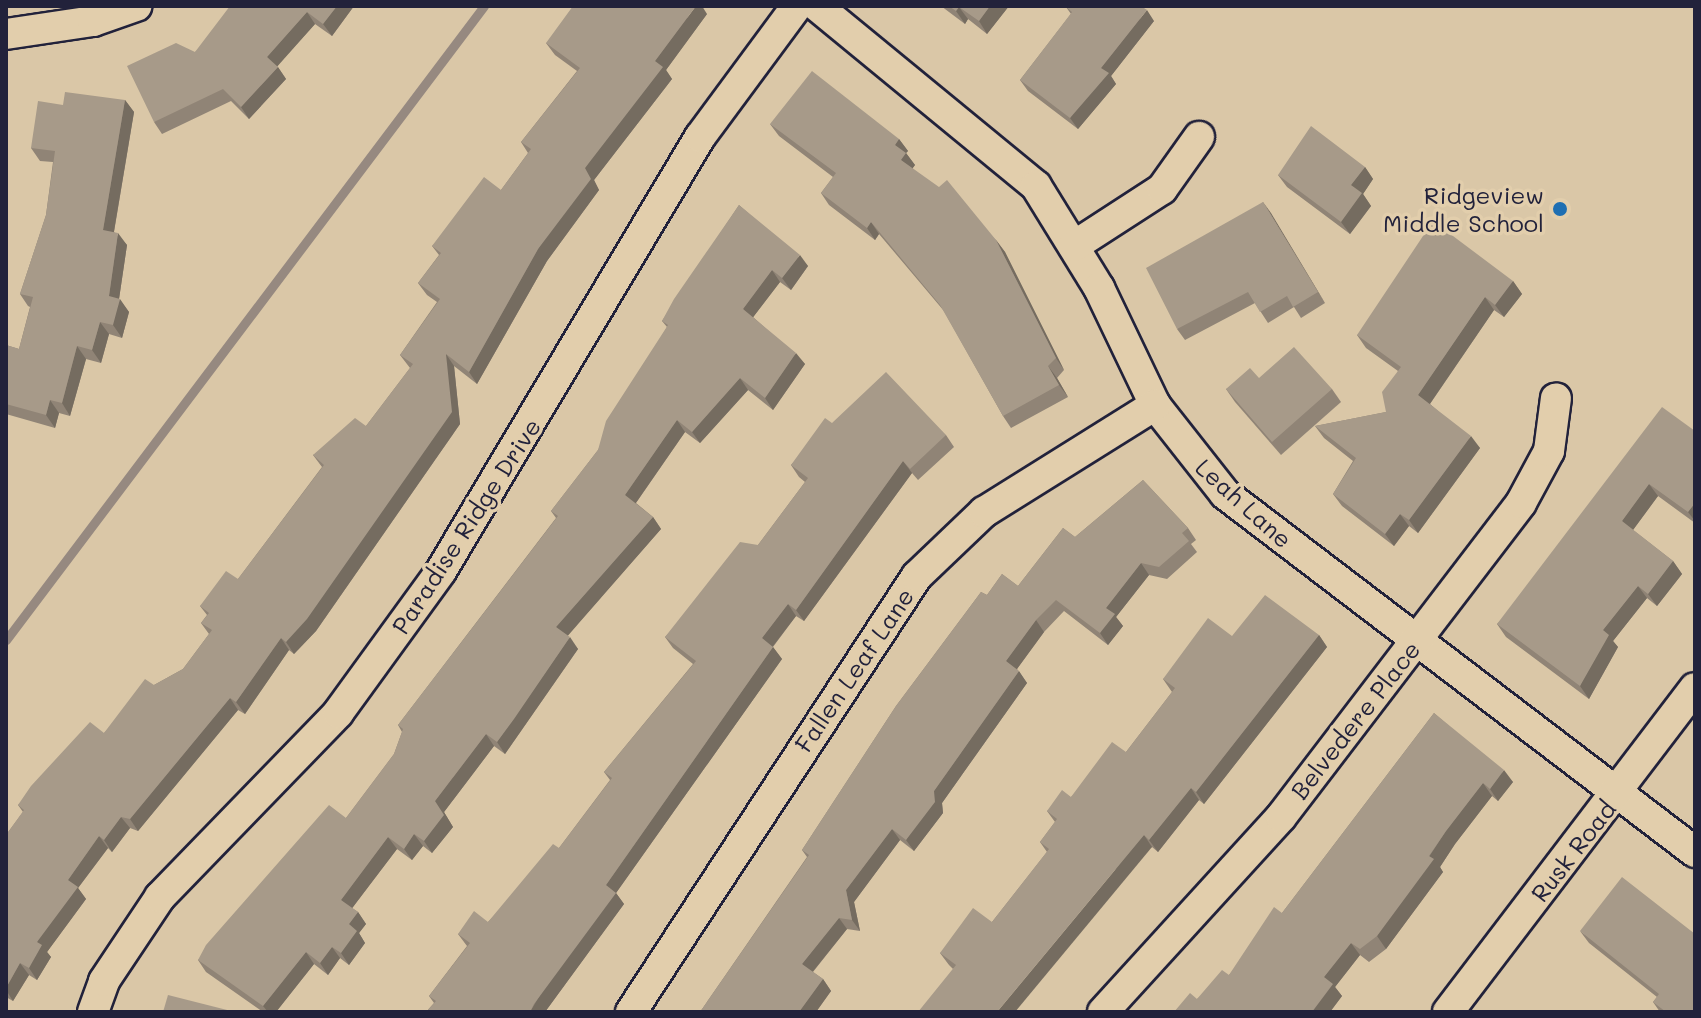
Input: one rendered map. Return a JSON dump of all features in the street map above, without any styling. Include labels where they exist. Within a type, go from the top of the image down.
[{"type":"street","points":[[6,34],[93,21],[136,6]]},
{"type":"street","name":"Paradise Ridge Drive","points":[[93,1012],[104,981],[160,897],[338,713],[441,571],[700,137],[797,6]]},
{"type":"street","name":"Leah Lane","points":[[817,6],[1036,186],[1074,246],[1155,405],[1225,494],[1695,852]]},
{"type":"street","points":[[1074,246],[1162,189],[1199,137]]},
{"type":"street","name":"Belvedere Place","points":[[1103,1012],[1281,817],[1416,642],[1539,474],[1556,398]]},
{"type":"street","name":"Fallen Leaf Lane","points":[[631,1012],[917,576],[984,512],[1155,405]]},
{"type":"street","name":"Rusk Road","points":[[1448,1012],[1617,795],[1695,688]]},
{"type":"building","points":[[230,6],[337,6],[323,24],[307,12],[267,57],[278,67],[241,107],[223,89],[154,122],[127,66],[176,43],[195,52]]},
{"type":"building","points":[[573,6],[696,6],[655,61],[663,67],[585,168],[591,179],[538,249],[469,372],[446,354],[452,412],[307,619],[286,642],[281,638],[236,702],[230,698],[130,819],[121,817],[104,840],[99,836],[68,880],[78,887],[37,942],[42,945],[29,968],[20,963],[6,988],[6,835],[24,810],[18,805],[31,786],[90,722],[104,733],[145,679],[154,685],[183,669],[212,630],[201,623],[209,613],[200,606],[226,571],[238,579],[324,465],[313,455],[355,418],[366,426],[413,364],[400,355],[440,299],[418,283],[441,253],[432,246],[484,177],[501,190],[531,149],[521,142],[580,68],[546,43]]},
{"type":"building","points":[[949,6],[990,6],[979,21],[959,7],[956,11]]},
{"type":"building","points":[[1067,6],[1141,6],[1147,10],[1101,68],[1109,73],[1070,118],[1020,80],[1072,12]]},
{"type":"building","points":[[812,71],[899,139],[895,145],[906,153],[901,160],[939,187],[947,180],[996,240],[1056,358],[1048,366],[1059,385],[1003,416],[940,305],[871,222],[867,228],[821,193],[836,173],[770,124]]},
{"type":"building","points":[[65,92],[125,100],[103,230],[118,233],[109,296],[120,299],[113,325],[100,322],[92,350],[77,346],[62,403],[50,400],[46,415],[6,404],[6,345],[19,349],[33,297],[20,294],[46,215],[55,151],[31,148],[38,101],[63,105]]},
{"type":"building","points":[[1311,126],[1365,167],[1351,185],[1362,193],[1341,222],[1278,175]]},
{"type":"building","points":[[1263,202],[1318,292],[1293,307],[1287,296],[1260,312],[1248,292],[1177,329],[1146,268]]},
{"type":"building","points":[[739,205],[800,255],[782,278],[772,270],[743,309],[796,353],[765,398],[740,378],[692,432],[677,420],[625,495],[653,517],[556,627],[570,637],[514,719],[497,742],[486,734],[435,801],[444,815],[424,841],[414,834],[404,849],[388,837],[341,900],[358,912],[349,924],[357,931],[341,953],[332,947],[320,963],[306,952],[263,1006],[198,960],[206,945],[329,805],[346,818],[394,754],[403,729],[398,725],[558,516],[551,511],[598,450],[606,421],[668,325],[662,321],[674,299]]},
{"type":"building","points":[[1433,221],[1513,281],[1495,305],[1485,297],[1418,395],[1471,436],[1409,520],[1400,514],[1385,534],[1333,494],[1356,458],[1315,426],[1386,412],[1382,392],[1401,367],[1357,335]]},
{"type":"building","points":[[1294,347],[1332,389],[1272,442],[1226,389],[1250,368],[1259,378]]},
{"type":"building","points":[[886,372],[946,435],[910,469],[903,461],[796,610],[788,604],[762,638],[773,647],[606,885],[616,893],[530,1012],[426,1012],[436,1001],[429,996],[470,943],[458,934],[474,911],[488,922],[553,844],[559,848],[612,778],[604,772],[696,661],[665,637],[740,542],[758,545],[808,478],[791,465],[825,418],[832,423]]},
{"type":"building","points":[[1662,407],[1695,431],[1695,503],[1688,512],[1649,484],[1622,521],[1673,561],[1648,594],[1638,586],[1603,630],[1609,635],[1580,686],[1497,624]]},
{"type":"building","points":[[1143,480],[1188,528],[1182,533],[1189,541],[1159,567],[1141,563],[1106,608],[1115,614],[1100,633],[1056,600],[1036,620],[1006,661],[1019,671],[934,791],[935,802],[906,840],[892,829],[846,890],[852,920],[839,918],[802,964],[823,979],[799,1012],[700,1012],[809,855],[802,850],[896,706],[981,592],[987,595],[1002,574],[1018,586],[1063,528],[1075,537]]},
{"type":"building","points":[[1265,595],[1319,635],[1196,792],[1191,788],[1149,840],[1144,835],[997,1012],[918,1012],[956,965],[940,953],[973,908],[992,922],[1049,849],[1040,842],[1057,819],[1047,811],[1062,790],[1071,797],[1112,742],[1126,752],[1175,688],[1163,679],[1208,618],[1232,636]]},
{"type":"building","points":[[1434,713],[1504,770],[1490,789],[1483,783],[1446,831],[1429,856],[1434,859],[1377,936],[1360,949],[1351,943],[1324,977],[1333,984],[1312,1012],[1174,1012],[1190,993],[1197,999],[1222,970],[1229,975],[1274,907],[1282,913]]},
{"type":"building","points":[[1622,877],[1695,934],[1695,1012],[1666,1012],[1653,1002],[1659,994],[1580,931]]},
{"type":"building","points":[[168,995],[235,1012],[163,1012]]},
{"type":"waterway","points":[[6,640],[484,6]]},
{"type":"place","name":"Ridgeview Middle School","points":[[1560,209]]}]
